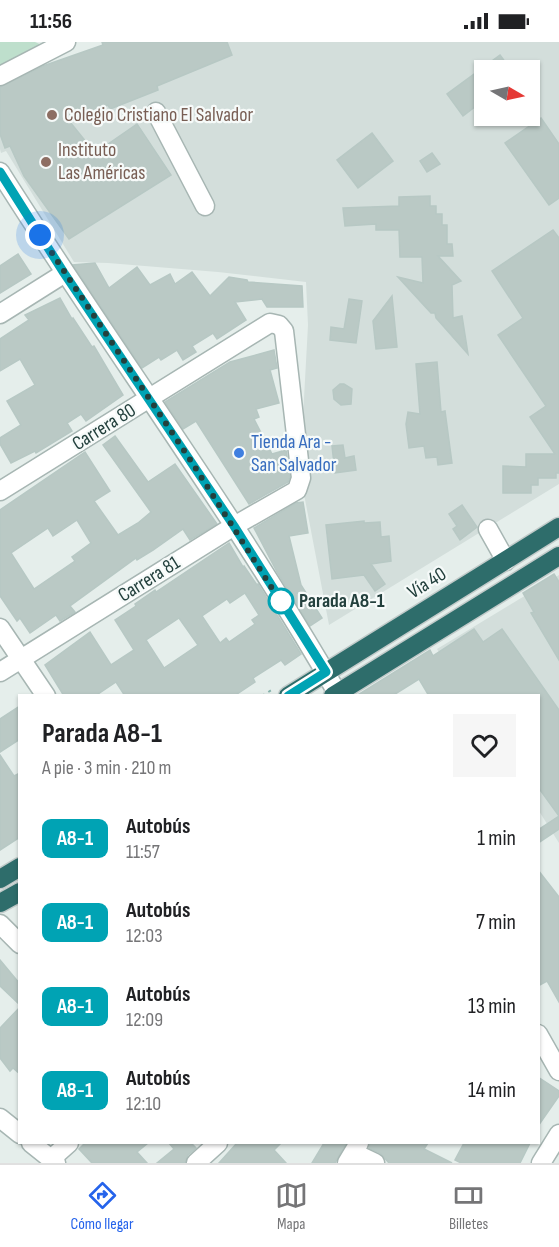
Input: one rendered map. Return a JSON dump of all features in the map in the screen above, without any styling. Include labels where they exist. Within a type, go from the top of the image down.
[{"type":"highway","name":"Vía 40","points":[[291,694],[559,527]]},
{"type":"highway","points":[[338,694],[559,556]]},
{"type":"highway","points":[[0,879],[18,868]]},
{"type":"highway","points":[[0,903],[18,893]]},
{"type":"street","points":[[0,76],[56,43]]},
{"type":"street","points":[[156,112],[205,206]]},
{"type":"street","points":[[0,171],[58,251],[64,273],[234,526],[326,672],[336,694]]},
{"type":"street","points":[[0,314],[64,273]]},
{"type":"street","name":"Carrera 80","points":[[0,491],[270,324],[279,325],[284,331],[301,478],[300,487]]},
{"type":"street","name":"Carrera 81","points":[[0,672],[300,487]]},
{"type":"street","points":[[488,529],[506,561]]},
{"type":"street","points":[[0,628],[45,694]]},
{"type":"street","points":[[0,924],[18,942]]},
{"type":"street","points":[[540,1038],[559,1071]]},
{"type":"street","points":[[0,1118],[18,1132]]},
{"type":"street","points":[[541,1163],[559,1134]]},
{"type":"street","points":[[32,1144],[53,1161],[68,1144]]},
{"type":"street","points":[[196,1163],[216,1144]]},
{"type":"street","points":[[353,1153],[375,1163]]},
{"type":"shaded area","points":[[181,42],[559,42],[559,484],[329,625],[304,494],[302,435],[308,325],[306,282],[218,272],[74,262],[6,151],[1,153],[0,116]]},
{"type":"shaded area","points":[[559,575],[559,843],[540,813],[540,694],[465,694],[437,649]]},
{"type":"green space","points":[[0,42],[35,42],[44,46],[0,68]]},
{"type":"building","points":[[102,42],[227,42],[232,55],[157,86],[158,90],[110,109],[108,105],[70,122],[95,153],[137,124],[171,175],[69,239],[24,176],[10,146],[5,148],[0,134],[0,87],[43,66],[103,45]]},
{"type":"building","points":[[500,55],[504,60],[493,60]]},
{"type":"building","points":[[474,74],[474,108],[463,116],[447,94]]},
{"type":"building","points":[[540,119],[559,144],[559,198],[549,205],[505,143],[529,126],[540,126]]},
{"type":"building","points":[[372,133],[393,161],[358,188],[337,160]]},
{"type":"building","points":[[432,153],[440,164],[427,172],[420,161]]},
{"type":"building","points":[[430,196],[430,206],[436,206],[436,214],[442,214],[442,225],[447,225],[447,244],[452,244],[453,256],[438,256],[461,281],[452,285],[453,318],[462,316],[468,354],[436,318],[435,313],[431,313],[398,277],[423,283],[422,257],[400,257],[399,230],[376,230],[376,224],[345,226],[343,208],[399,206],[399,197]]},
{"type":"building","points":[[553,230],[559,238],[559,473],[556,473],[556,478],[538,478],[538,485],[531,485],[531,493],[503,493],[503,466],[526,467],[526,454],[555,454],[530,417],[546,406],[498,335],[523,318],[492,271]]},
{"type":"building","points":[[18,254],[31,274],[0,293],[0,266]]},
{"type":"building","points":[[95,263],[109,288],[137,267],[150,285],[170,274],[175,284],[192,272],[210,296],[229,277],[248,282],[302,286],[303,307],[267,307],[262,299],[235,302],[246,320],[217,339],[213,333],[192,346],[196,352],[183,360],[177,350],[161,360],[159,357],[142,368],[73,265]]},
{"type":"building","points":[[392,296],[397,347],[376,349],[373,321]]},
{"type":"building","points":[[60,298],[72,319],[92,347],[94,346],[123,395],[86,421],[81,414],[67,423],[72,431],[36,453],[35,451],[11,463],[0,444],[0,438],[21,425],[7,401],[35,385],[20,359],[0,371],[0,339],[29,320],[25,315]]},
{"type":"building","points":[[349,299],[362,301],[356,343],[330,340],[331,327],[344,329]]},
{"type":"building","points":[[274,350],[277,368],[270,370],[279,403],[256,409],[259,417],[254,419],[272,454],[286,450],[290,477],[288,482],[249,504],[196,421],[183,429],[165,402],[230,362]]},
{"type":"building","points":[[437,362],[441,412],[445,411],[452,463],[438,465],[437,457],[426,458],[424,446],[409,448],[406,424],[408,412],[420,414],[416,364]]},
{"type":"building","points":[[340,384],[352,389],[351,404],[341,405],[334,399],[333,390]]},
{"type":"building","points":[[115,436],[148,482],[175,464],[217,524],[190,540],[183,529],[137,560],[136,558],[70,606],[75,612],[60,621],[56,615],[30,633],[20,618],[17,621],[0,596],[0,510],[85,452],[110,491],[94,501],[118,535],[138,523],[151,512],[103,445]],"holes":[[[77,520],[91,543],[72,557],[75,561],[34,589],[11,553],[48,528],[53,536]]]},
{"type":"building","points":[[343,445],[345,458],[354,456],[356,470],[335,473],[332,446]]},
{"type":"building","points":[[303,502],[308,533],[289,536],[301,585],[322,618],[310,626],[277,572],[254,528],[296,503]]},
{"type":"building","points":[[462,505],[477,527],[460,540],[453,529],[457,526],[449,514]]},
{"type":"building","points":[[364,521],[364,523],[380,522],[381,537],[389,536],[391,561],[371,564],[385,584],[375,591],[364,575],[332,579],[326,525]]},
{"type":"building","points":[[229,543],[243,567],[258,584],[301,654],[285,665],[281,660],[253,678],[255,682],[237,694],[124,694],[116,682],[98,694],[63,694],[45,665],[90,632],[111,665],[134,650],[115,620],[155,590],[156,592]],"holes":[[[245,593],[259,615],[252,620],[255,624],[229,642],[226,638],[220,643],[202,616],[227,599],[230,603]],[[179,618],[198,645],[164,668],[146,640]]]},
{"type":"building","points":[[554,574],[559,582],[559,660],[531,613],[534,612],[523,593]]},
{"type":"building","points":[[474,629],[483,642],[502,629],[559,710],[559,816],[540,790],[540,694],[428,694],[419,679],[395,694],[359,694],[430,650],[433,656]]},
{"type":"building","points":[[18,707],[18,740],[0,752],[0,719]]},
{"type":"building","points":[[0,755],[14,776],[18,774],[18,838],[0,850]]},
{"type":"building","points":[[559,816],[559,829],[540,842],[540,829]]},
{"type":"building","points":[[540,873],[559,897],[559,1002],[547,981],[540,985]]},
{"type":"building","points":[[0,960],[18,982],[18,1003],[0,986]]},
{"type":"building","points":[[18,1009],[18,1072],[13,1068],[10,1071],[0,1058],[0,1028]]},
{"type":"building","points":[[540,1078],[559,1091],[559,1096],[540,1123]]},
{"type":"building","points":[[84,1144],[147,1144],[137,1152],[147,1163],[92,1163],[79,1149]]},
{"type":"building","points":[[170,1144],[192,1144],[196,1148],[188,1155],[185,1163],[157,1163],[174,1149]]},
{"type":"building","points":[[236,1144],[280,1144],[274,1150],[286,1163],[219,1163]]},
{"type":"building","points":[[323,1144],[345,1144],[335,1163],[312,1163]]},
{"type":"building","points":[[370,1144],[427,1144],[424,1149],[452,1163],[389,1163],[380,1153],[369,1148]]},
{"type":"building","points":[[463,1144],[530,1144],[520,1163],[461,1163],[455,1160]]},
{"type":"bus line","name":"A8-1","points":[[0,172],[64,273],[234,526],[326,672],[291,694]]},
{"type":"place","name":"Colegio Cristiano El Salvador","points":[[52,115]]},
{"type":"place","name":"Instituto Las Américas","points":[[46,162]]},
{"type":"place","name":"Tienda Ara - San Salvador","points":[[239,453]]},
{"type":"place","name":"Parada A8-1","points":[[281,601]]},
{"type":"route","points":[[40,235],[234,526],[282,604],[281,601]]}]
